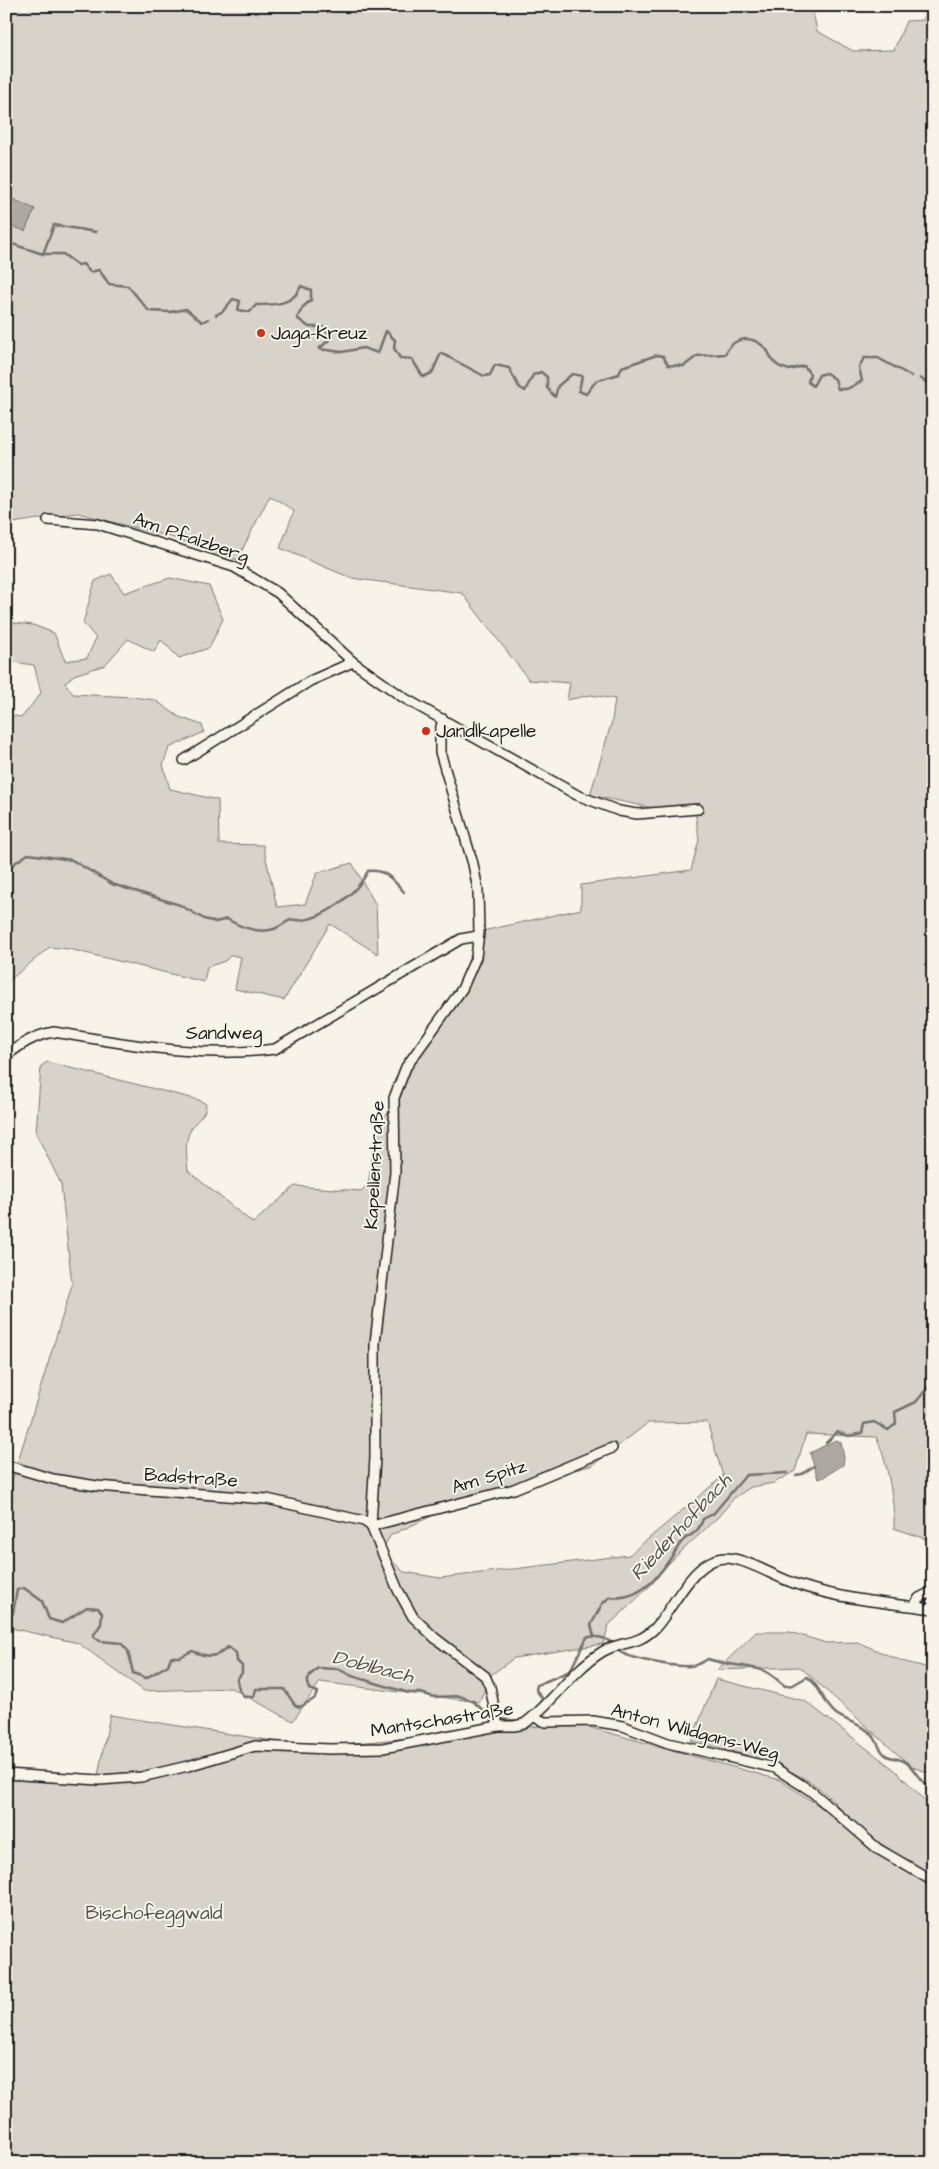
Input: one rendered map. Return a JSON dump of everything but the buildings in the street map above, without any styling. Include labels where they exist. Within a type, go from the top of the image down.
[{"type":"street","name":"Am Pfalzberg","points":[[48,520],[98,524],[234,567],[278,592],[353,662],[404,698],[443,719]]},
{"type":"street","points":[[184,760],[310,681],[353,662]]},
{"type":"street","points":[[443,719],[546,779],[608,807],[646,815],[698,810]]},
{"type":"street","name":"Kapellenstraße","points":[[443,719],[440,731],[440,752],[473,864],[478,890],[478,936],[476,957],[462,989],[406,1067],[394,1098],[395,1172],[375,1343],[375,1457],[372,1526],[398,1590],[413,1617],[435,1638],[485,1676],[490,1687],[498,1726]]},
{"type":"street","name":"Sandweg","points":[[6,1056],[30,1040],[54,1032],[198,1052],[251,1052],[275,1049],[461,939],[478,936]]},
{"type":"street","name":"Am Spitz","points":[[372,1526],[514,1489],[612,1448]]},
{"type":"street","name":"Badstraße","points":[[6,1465],[53,1478],[97,1486],[289,1502],[364,1521],[372,1526]]},
{"type":"street","name":"Mantschastraße","points":[[6,1774],[99,1780],[141,1777],[188,1766],[255,1746],[383,1748],[498,1726],[524,1724],[534,1717],[591,1660],[609,1648],[642,1639],[655,1628],[689,1581],[712,1561],[719,1559],[737,1560],[800,1586],[831,1595],[933,1609]]},
{"type":"street","points":[[914,1606],[919,1598],[933,1591]]},
{"type":"street","name":"Anton Wildgans-Weg","points":[[534,1717],[545,1722],[593,1721],[623,1726],[668,1744],[775,1768],[807,1788],[878,1848],[933,1881]]},
{"type":"green space","points":[[6,6],[704,6],[715,10],[812,7],[817,31],[853,51],[894,50],[906,21],[924,20],[924,6],[933,6],[933,1535],[926,1539],[894,1528],[890,1481],[884,1457],[876,1437],[806,1434],[795,1471],[774,1483],[751,1487],[734,1498],[719,1516],[669,1563],[651,1585],[609,1625],[603,1644],[514,1658],[492,1674],[479,1702],[320,1682],[293,1721],[231,1688],[144,1691],[78,1643],[6,1627],[6,1500],[72,1285],[61,1184],[36,1133],[41,1066],[47,1062],[199,1100],[206,1104],[204,1112],[192,1127],[188,1136],[186,1151],[188,1171],[253,1223],[295,1186],[361,1191],[368,1184],[375,1140],[379,1129],[389,1111],[397,1107],[408,1071],[468,989],[480,953],[483,931],[581,909],[581,885],[691,870],[699,840],[695,809],[658,809],[590,795],[612,721],[615,699],[591,695],[567,700],[570,683],[529,680],[462,593],[351,578],[280,548],[294,511],[270,495],[237,560],[174,538],[78,513],[6,524]],"holes":[[[707,1422],[723,1476],[629,1555],[440,1578],[404,1572],[389,1558],[384,1546],[391,1535],[464,1501],[593,1465],[648,1423]]]},
{"type":"green space","points":[[111,574],[124,593],[170,578],[209,586],[223,619],[209,648],[179,658],[161,640],[154,652],[128,639],[105,665],[74,675],[65,683],[73,694],[155,700],[179,717],[202,725],[204,732],[169,748],[163,765],[170,789],[218,800],[219,844],[263,845],[277,907],[305,904],[317,873],[352,863],[376,905],[378,954],[330,924],[284,1000],[235,989],[241,957],[231,955],[225,961],[207,967],[204,982],[69,949],[50,947],[6,983],[6,744],[11,743],[6,739],[6,715],[22,717],[41,693],[34,665],[6,661],[6,622],[33,625],[54,633],[65,661],[87,658],[96,638],[83,623],[95,581]]},
{"type":"green space","points":[[756,1632],[790,1632],[826,1643],[857,1642],[902,1661],[933,1669],[933,1774],[912,1767],[800,1667],[717,1670]]},
{"type":"green space","points":[[716,1679],[805,1701],[896,1771],[933,1808],[932,1875],[870,1836],[855,1824],[824,1792],[809,1781],[781,1767],[691,1741]]},
{"type":"green space","name":"Bischofeggwald","points":[[110,1715],[311,1747],[574,1723],[780,1780],[933,1881],[933,2163],[6,2163],[6,1778],[98,1775]]},
{"type":"shaded area","points":[[6,196],[35,209],[25,231],[6,224]]},
{"type":"shaded area","points":[[836,1440],[841,1442],[844,1458],[843,1465],[818,1479],[810,1453]]},
{"type":"waterway","points":[[43,254],[54,225],[96,232]]},
{"type":"waterway","points":[[6,242],[43,254],[63,254],[78,265],[83,264],[90,272],[99,270],[109,284],[128,286],[149,311],[170,312],[186,309],[202,322],[208,319]]},
{"type":"waterway","points":[[216,315],[223,311],[233,299],[240,301],[238,310],[250,312],[256,305],[283,303],[294,297],[301,286],[311,290],[311,300],[303,307],[297,318],[309,327],[323,327],[331,338],[319,349],[342,352],[363,348],[378,353],[386,331],[395,340],[394,348],[400,358],[412,359],[423,377],[432,373],[441,353],[484,376],[490,375],[495,365],[509,368],[519,387],[525,391],[533,375],[541,372],[547,377],[547,388],[555,397],[558,386],[572,374],[582,376],[579,391],[586,394],[596,381],[619,374],[622,367],[657,355],[663,356],[668,365],[684,366],[697,356],[725,354],[733,344],[744,339],[761,344],[779,366],[789,370],[804,366],[810,374],[808,382],[813,386],[819,375],[826,373],[835,379],[838,389],[847,389],[862,381],[859,367],[864,358],[878,358],[911,376]]},
{"type":"waterway","points":[[920,378],[933,387]]},
{"type":"waterway","points":[[6,869],[28,854],[72,860],[112,884],[180,905],[204,919],[216,922],[227,919],[238,925],[262,931],[274,929],[291,920],[312,918],[331,909],[357,887],[368,871],[384,874],[393,880],[404,892]]},
{"type":"waterway","name":"Riederhofbach","points":[[826,1443],[837,1432],[849,1436],[862,1433],[864,1424],[874,1422],[888,1430],[896,1424],[895,1412],[916,1402],[933,1381]]},
{"type":"waterway","name":"Riederhofbach","points":[[796,1475],[802,1474],[814,1466]]},
{"type":"waterway","name":"Riederhofbach","points":[[594,1636],[591,1625],[602,1604],[610,1597],[622,1597],[633,1594],[652,1582],[683,1541],[697,1530],[703,1519],[713,1514],[746,1475],[787,1473]]},
{"type":"waterway","name":"Doblbach","points":[[6,1618],[13,1613],[17,1590],[24,1588],[42,1601],[49,1619],[62,1623],[87,1607],[98,1608],[102,1613],[101,1624],[93,1636],[100,1641],[121,1643],[128,1651],[133,1673],[146,1678],[168,1665],[171,1657],[180,1657],[192,1651],[211,1656],[219,1654],[228,1647],[236,1653],[237,1661],[242,1666],[242,1673],[237,1679],[239,1689],[244,1697],[254,1697],[256,1689],[284,1689],[295,1705],[300,1707],[314,1699],[318,1692],[309,1689],[307,1683],[310,1675],[318,1668],[338,1669],[352,1676],[409,1693],[421,1693],[434,1697],[459,1696],[473,1701],[490,1717]]},
{"type":"waterway","name":"Doblbach","points":[[540,1706],[542,1698],[536,1690],[537,1685],[570,1671],[587,1637],[604,1638],[612,1644]]},
{"type":"waterway","name":"Doblbach","points":[[615,1648],[628,1656],[662,1664],[692,1666],[708,1659],[755,1668],[768,1673],[785,1686],[793,1685],[807,1677],[835,1713],[866,1729],[874,1737],[884,1754],[906,1762],[921,1780],[933,1787]]},
{"type":"waterway","name":"Doblbach","points":[[501,1719],[519,1721],[526,1717]]},
{"type":"place","name":"Jaga-Kreuz","points":[[261,333]]},
{"type":"place","name":"Jandlkapelle","points":[[426,731]]}]
